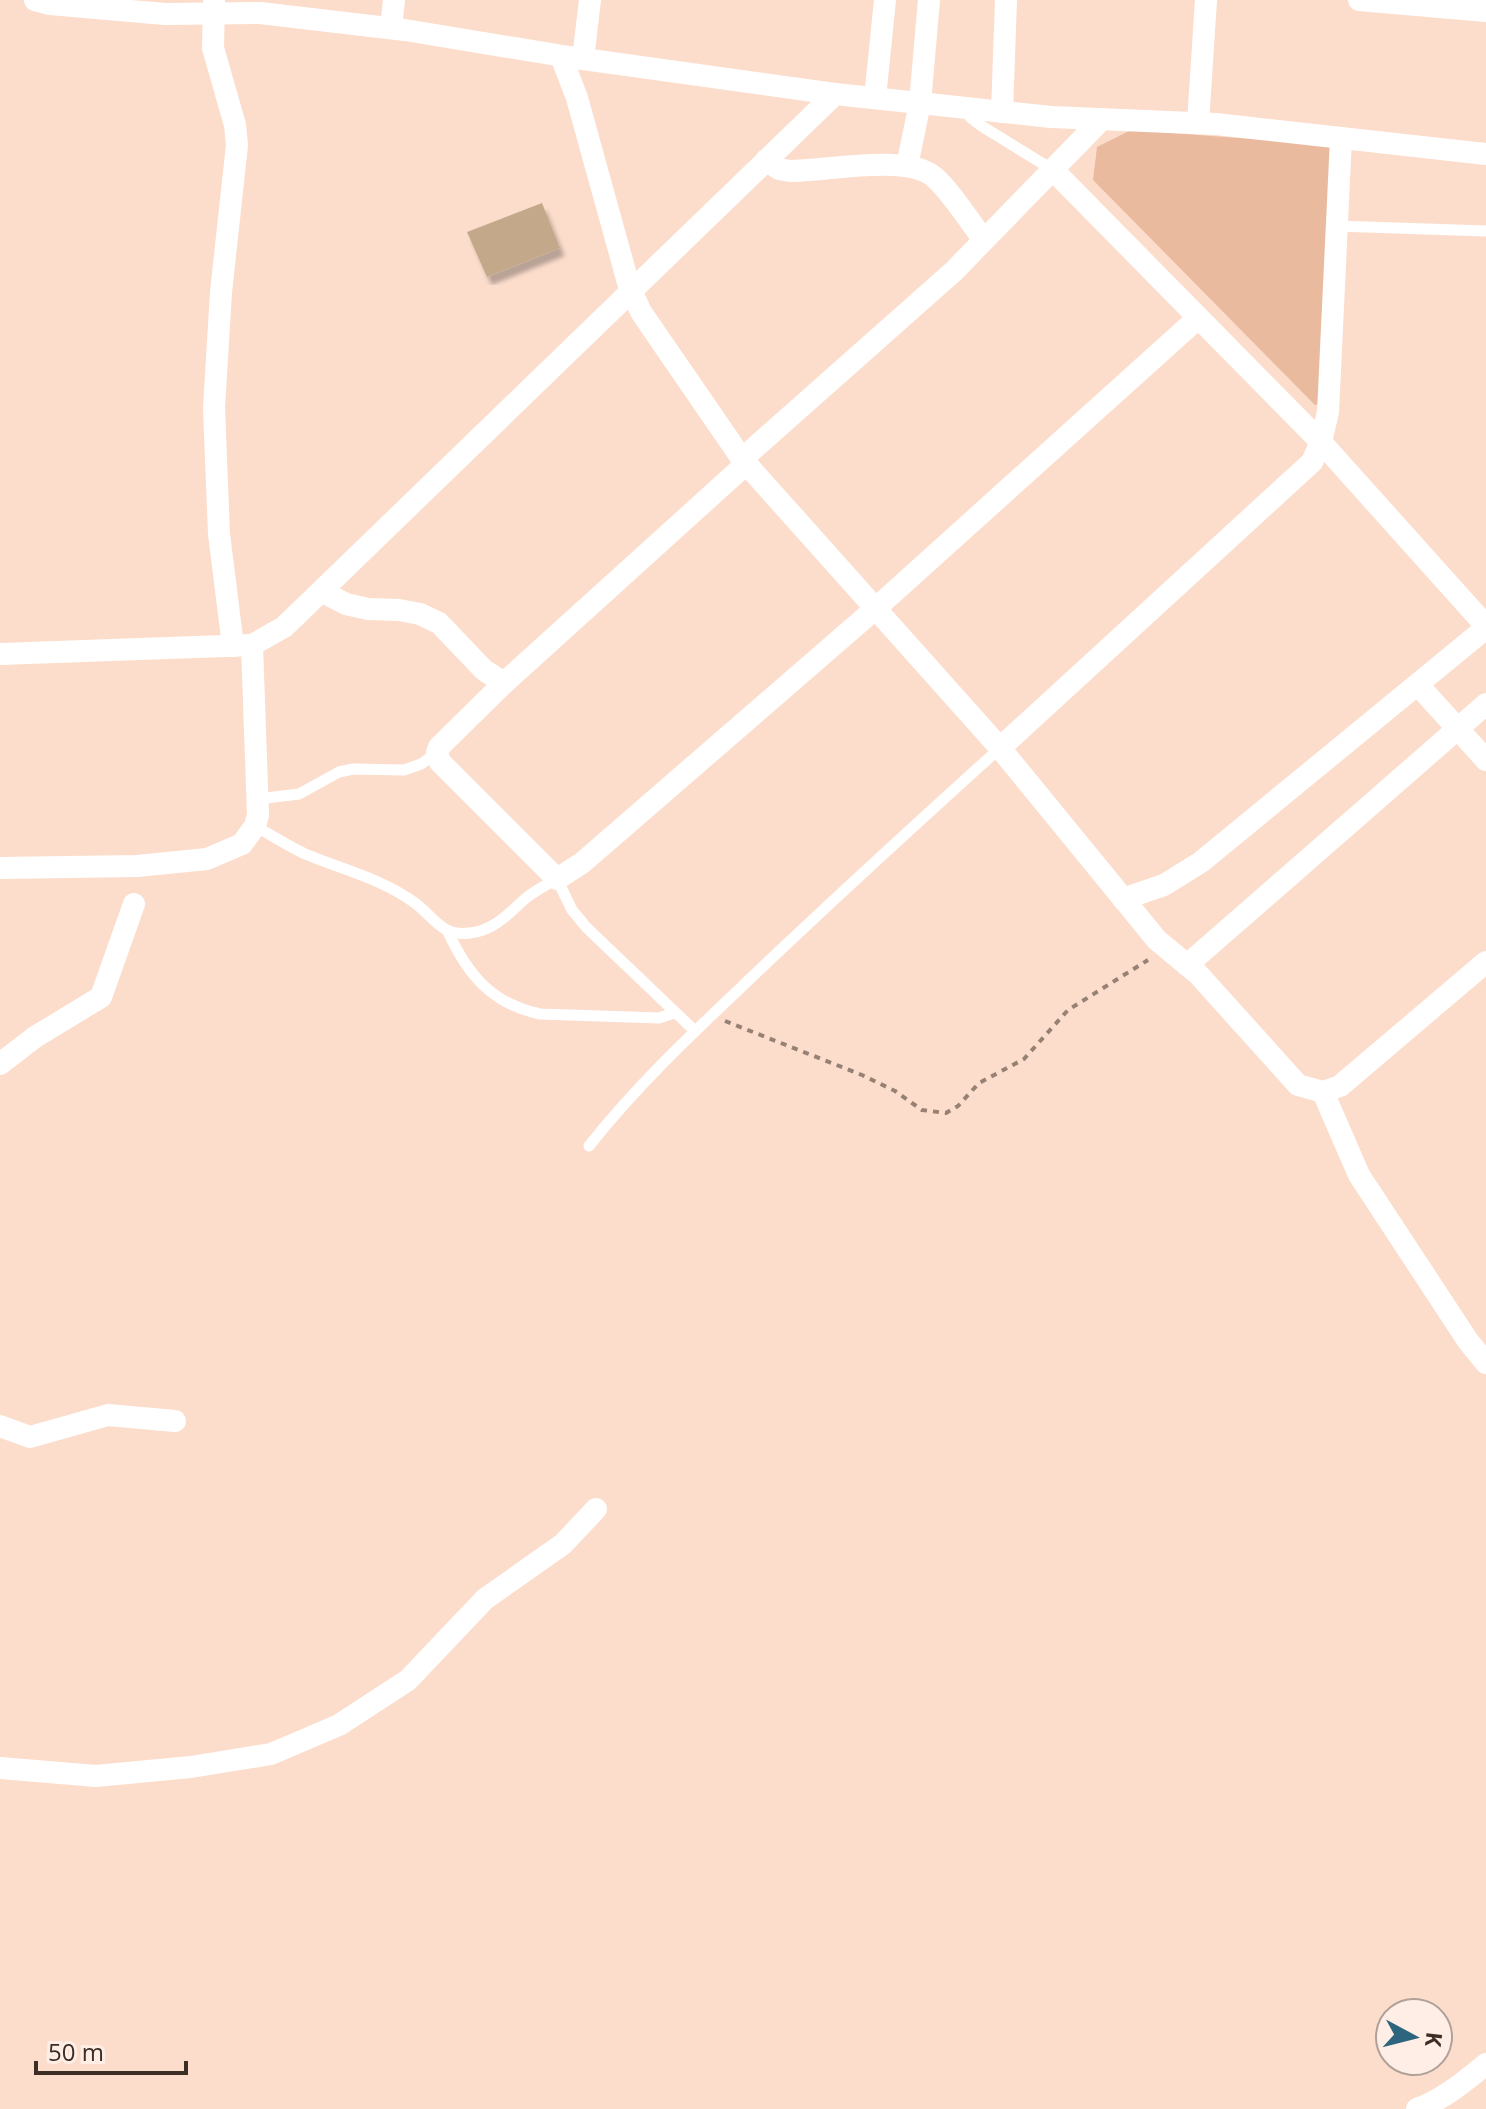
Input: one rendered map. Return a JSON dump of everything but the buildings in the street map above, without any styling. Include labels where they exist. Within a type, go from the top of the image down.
[{"type":"street","points":[[35,0],[165,14],[214,7],[391,28],[572,58],[835,94],[1002,112],[1198,123],[1486,154]]},
{"type":"street","points":[[391,28],[394,0]]},
{"type":"street","points":[[590,0],[572,58],[577,98],[631,291],[641,312],[744,462],[1000,748],[1123,899],[1168,949],[1187,965],[1298,1085],[1323,1092],[1340,1086],[1486,962]]},
{"type":"street","points":[[875,98],[885,0]]},
{"type":"street","points":[[907,166],[920,103],[929,0]]},
{"type":"street","points":[[1002,112],[1006,0]]},
{"type":"street","points":[[1198,123],[1206,0]]},
{"type":"street","points":[[1359,0],[1486,11]]},
{"type":"street","points":[[0,868],[189,862],[233,850],[249,837],[258,815],[243,646],[219,534],[214,408],[221,292],[237,145],[235,125],[213,48],[214,7]]},
{"type":"street","points":[[0,654],[243,646],[284,627],[835,94]]},
{"type":"street","points":[[1102,119],[954,271],[504,683],[439,747],[440,762],[557,879],[582,863],[875,609],[1198,318]]},
{"type":"street","points":[[1000,748],[1312,462],[1321,442],[1328,412],[1341,138]]},
{"type":"street","points":[[766,160],[779,169],[790,171],[907,166],[934,177],[984,240]]},
{"type":"street","points":[[1053,170],[1321,442],[1486,627],[1201,862],[1164,885],[1123,899]]},
{"type":"street","points":[[323,592],[346,604],[420,614],[439,623],[484,670],[504,683]]},
{"type":"street","points":[[1418,685],[1486,760]]},
{"type":"street","points":[[1187,965],[1486,704]]},
{"type":"street","points":[[0,1064],[35,1037],[101,997],[134,904]]},
{"type":"street","points":[[1323,1092],[1359,1175],[1468,1341],[1486,1363]]},
{"type":"street","points":[[0,1426],[30,1437],[108,1415],[175,1421]]},
{"type":"street","points":[[0,1768],[96,1776],[191,1767],[271,1754],[339,1725],[408,1680],[485,1599],[563,1544],[596,1509]]},
{"type":"street","points":[[1417,2109],[1462,2084],[1486,2064]]},
{"type":"lane","points":[[968,108],[970,117],[980,125],[1053,170]]},
{"type":"lane","points":[[1336,226],[1486,231]]},
{"type":"lane","points":[[589,1146],[636,1091],[695,1031],[861,873],[1000,748]]},
{"type":"lane","points":[[258,799],[299,794],[339,772],[353,769],[404,770],[421,764],[437,753]]},
{"type":"lane","points":[[255,826],[304,853],[338,865],[414,902],[448,932],[463,965],[478,980],[498,998],[526,1011],[659,1018],[674,1013]]},
{"type":"lane","points":[[448,932],[471,933],[490,928],[528,897],[557,879],[572,910],[587,928],[695,1031]]},
{"type":"path","points":[[714,1013],[727,1022],[862,1075],[895,1091],[922,1110],[946,1113],[958,1106],[979,1083],[1024,1059],[1068,1010],[1109,982],[1168,949]]},
{"type":"shaded area","points":[[1131,130],[1332,145],[1335,399],[1315,405],[1093,180],[1097,147]]}]
